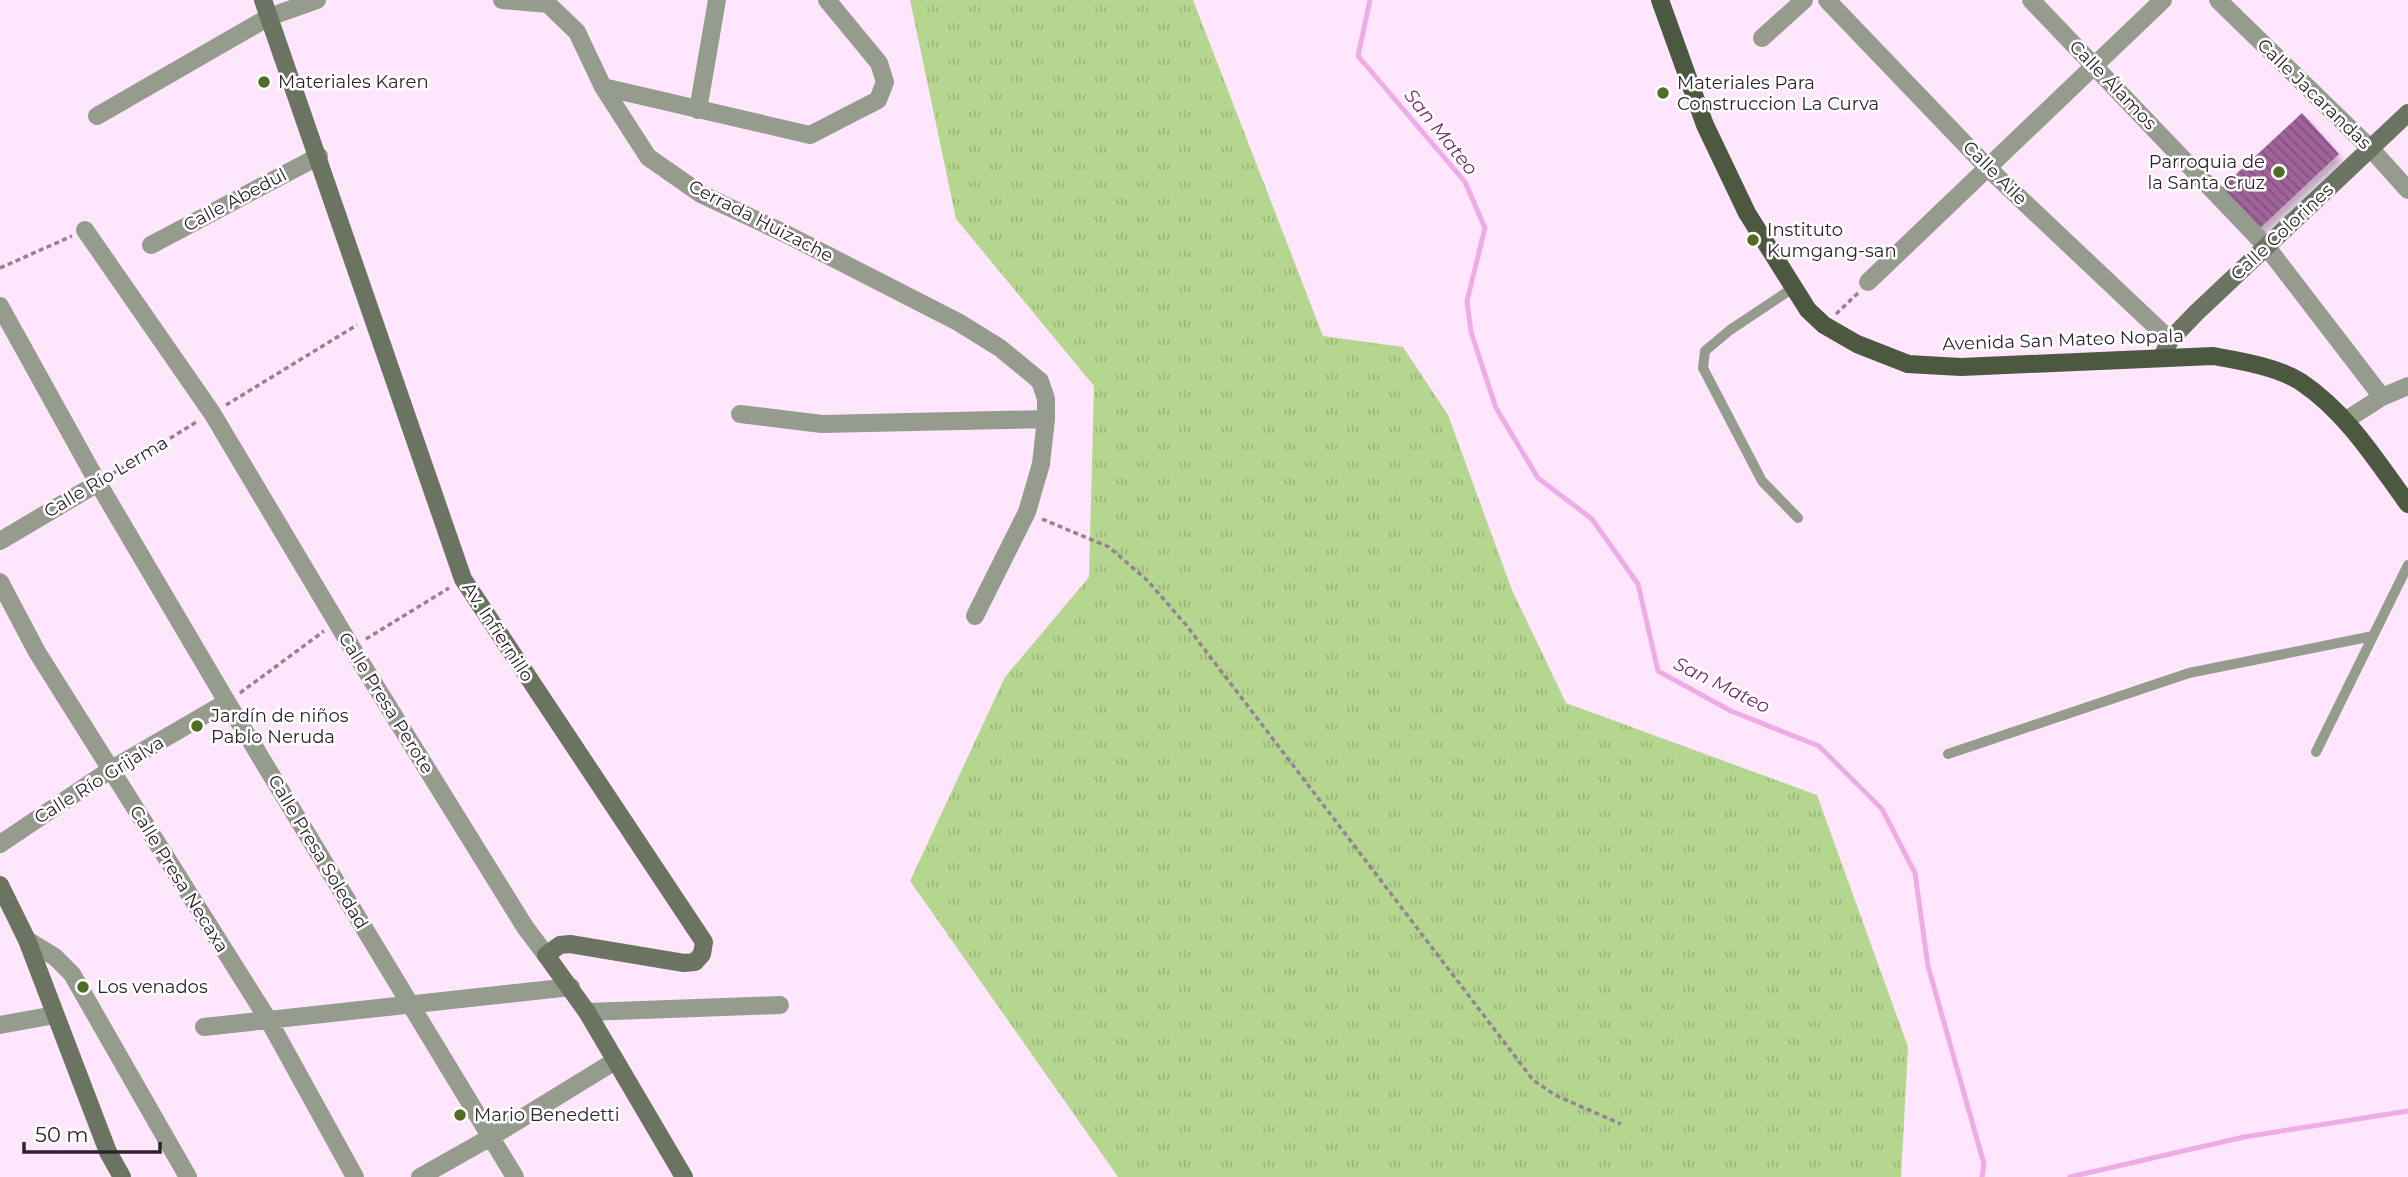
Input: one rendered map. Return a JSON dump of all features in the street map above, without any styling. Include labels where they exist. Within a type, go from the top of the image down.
[{"type":"main road","name":"Avenida San Mateo Nopala","points":[[1660,0],[1705,125],[1747,212],[1793,288],[1808,310],[1824,325],[1857,344],[1908,364],[1961,367],[2213,356],[2252,363],[2300,381],[2346,420],[2408,504]]},
{"type":"street","points":[[97,116],[266,9],[317,0]]},
{"type":"street","name":"Cerrada Huizache","points":[[502,0],[548,4],[577,33],[603,87],[648,157],[701,194],[958,322],[1000,348],[1040,381],[1045,399],[1046,419],[1041,464],[1027,512],[975,616]]},
{"type":"street","points":[[698,110],[718,0]]},
{"type":"street","points":[[603,87],[810,135],[878,100],[885,82],[879,62],[827,0]]},
{"type":"street","points":[[1762,38],[1804,0]]},
{"type":"street","name":"Calle Aile","points":[[1827,0],[1989,169],[2170,340]]},
{"type":"street","name":"Calle Álamos","points":[[2031,0],[2266,246],[2382,397]]},
{"type":"street","points":[[1868,282],[2163,0]]},
{"type":"street","name":"Calle Jacarandas","points":[[2217,0],[2371,149],[2408,190]]},
{"type":"street","name":"Av. Infiernillo","points":[[266,9],[463,579],[704,942],[702,954],[695,962],[684,963],[570,944],[560,945],[546,955]]},
{"type":"street","name":"Calle Colorines","points":[[2162,357],[2170,340],[2408,113]]},
{"type":"street","name":"Calle Abedul","points":[[151,245],[318,156]]},
{"type":"street","name":"Calle Presa Perote","points":[[85,230],[212,413],[352,648],[524,926],[587,1012],[684,1177]]},
{"type":"street","name":"Calle Presa Soledad","points":[[0,306],[98,483],[227,702],[515,1177]]},
{"type":"street","points":[[2346,420],[2382,397],[2408,386]]},
{"type":"street","points":[[740,414],[822,424],[1046,419]]},
{"type":"street","name":"Calle Río Lerma","points":[[0,541],[98,483]]},
{"type":"street","name":"Calle Presa Necaxa","points":[[0,582],[37,652],[269,1021],[355,1177]]},
{"type":"street","name":"Calle Río Grijalva","points":[[0,844],[110,770],[227,702]]},
{"type":"street","points":[[0,886],[27,940],[108,1152],[122,1177]]},
{"type":"street","points":[[27,940],[55,957],[72,974],[188,1177]]},
{"type":"street","points":[[204,1027],[571,987]]},
{"type":"street","points":[[587,1012],[780,1005]]},
{"type":"street","points":[[0,1025],[55,1015]]},
{"type":"street","points":[[420,1177],[615,1061]]},
{"type":"lane","points":[[1793,288],[1730,330],[1705,351],[1703,368],[1762,481],[1798,518]]},
{"type":"lane","points":[[2316,752],[2408,565]]},
{"type":"lane","points":[[1948,754],[2189,673],[2373,636]]},
{"type":"path","points":[[0,268],[85,230]]},
{"type":"path","points":[[1824,325],[1868,282]]},
{"type":"path","name":"Calle Río Lerma","points":[[98,483],[370,316]]},
{"type":"path","points":[[1027,512],[1109,547],[1148,581],[1186,625],[1533,1080],[1555,1095],[1621,1124]]},
{"type":"path","points":[[352,648],[463,579]]},
{"type":"path","points":[[227,702],[337,622]]},
{"type":"green space","points":[[910,0],[1193,0],[1323,336],[1403,347],[1448,415],[1512,590],[1566,703],[1817,795],[1908,1047],[1901,1177],[1118,1177],[910,881],[1005,677],[1089,577],[1094,386],[956,219]]},
{"type":"building","name":"Parroquia de la Santa Cruz","points":[[2302,113],[2339,154],[2257,231],[2219,190]]},
{"type":"waterway","name":"San Mateo","points":[[1370,0],[1358,56],[1465,182],[1485,228],[1467,301],[1471,332],[1496,408],[1538,478],[1592,519],[1638,584],[1658,671],[1731,711],[1819,746],[1882,809],[1915,873],[1928,966],[1984,1164],[1982,1177]]},
{"type":"waterway","points":[[2070,1177],[2244,1137],[2408,1111]]},
{"type":"place","name":"Materiales Karen","points":[[264,82]]},
{"type":"place","name":"Materiales Para Construccion La Curva","points":[[1663,93]]},
{"type":"place","name":"Parroquia de la Santa Cruz","points":[[2279,172]]},
{"type":"place","name":"Instituto Kumgang-san","points":[[1753,240]]},
{"type":"place","name":"Jardín de niños Pablo Neruda","points":[[197,726]]},
{"type":"place","name":"Los venados","points":[[83,987]]},
{"type":"place","name":"Mario Benedetti","points":[[460,1115]]}]
